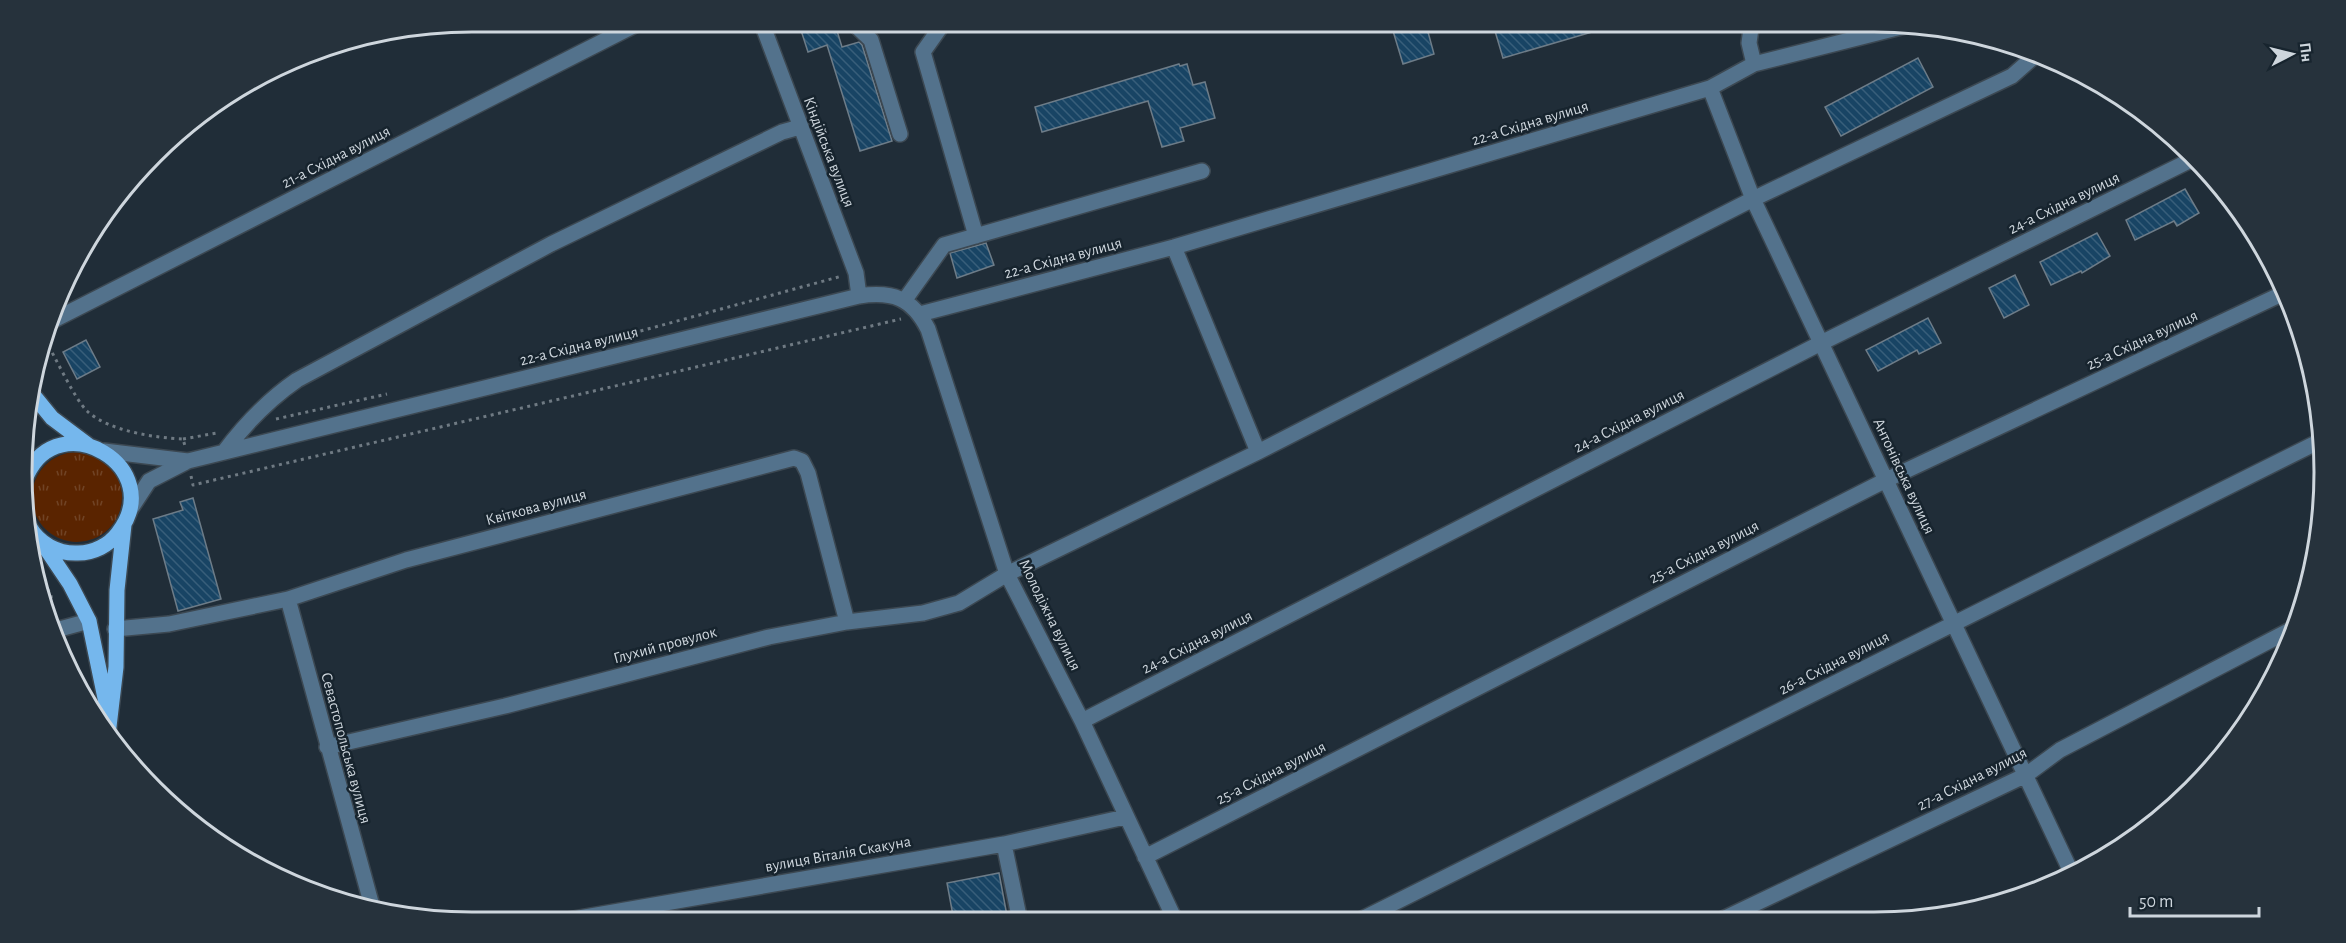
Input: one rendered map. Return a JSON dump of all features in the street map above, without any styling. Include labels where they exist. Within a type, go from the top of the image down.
[{"type":"main road","points":[[37,401],[51,418],[88,445],[104,451],[124,470],[130,490],[130,510],[124,525],[115,629],[116,667],[110,721]]},
{"type":"main road","points":[[32,468],[48,451],[60,446],[88,445]]},
{"type":"main road","points":[[40,540],[54,549],[70,553],[86,553],[108,543],[124,525]]},
{"type":"main road","points":[[36,536],[70,584],[89,621],[107,717]]},
{"type":"street","name":"21-а Східна вулиця","points":[[60,317],[621,32]]},
{"type":"street","name":"Кіндійська вулиця","points":[[765,32],[856,273],[859,296]]},
{"type":"street","points":[[863,32],[871,40],[900,134]]},
{"type":"street","points":[[937,32],[923,52],[976,236]]},
{"type":"street","points":[[1750,32],[1749,43],[1754,64]]},
{"type":"street","name":"22-а Східна вулиця","points":[[188,460],[859,296],[884,295],[904,301],[920,314],[1174,247],[1710,88],[1754,64],[1881,32]]},
{"type":"street","name":"Глухий провулок","points":[[327,747],[505,706],[768,637],[847,622],[943,609],[958,603],[1008,574],[1258,452],[1753,200],[2012,76],[2030,60]]},
{"type":"street","name":"Антонівська вулиця","points":[[1710,88],[1753,200],[2068,866]]},
{"type":"street","points":[[224,452],[244,426],[275,396],[297,380],[572,234],[782,132],[800,127]]},
{"type":"street","name":"24-а Східна вулиця","points":[[1082,721],[1821,344],[2188,162]]},
{"type":"street","points":[[904,301],[944,245],[1202,171]]},
{"type":"street","points":[[1174,247],[1258,452]]},
{"type":"street","name":"25-а Східна вулиця","points":[[1145,857],[1886,480],[2278,296]]},
{"type":"street","name":"Молодіжна вулиця","points":[[920,314],[928,329],[1008,574],[1082,721],[1171,912]]},
{"type":"street","name":"26-а Східна вулиця","points":[[1376,912],[2314,444]]},
{"type":"street","points":[[104,451],[188,460]]},
{"type":"street","name":"Квіткова вулиця","points":[[115,629],[169,624],[288,598],[406,560],[794,458],[802,461],[808,473],[847,622]]},
{"type":"street","points":[[130,510],[150,481],[188,460]]},
{"type":"street","name":"Севастопольська вулиця","points":[[288,598],[370,900]]},
{"type":"street","points":[[59,623],[89,621]]},
{"type":"street","name":"27-а Східна вулиця","points":[[1738,912],[2026,775],[2060,750],[2283,634]]},
{"type":"street","name":"вулиця Віталія Скакуна","points":[[613,912],[1004,844],[1125,817]]},
{"type":"street","points":[[1004,844],[1018,912]]},
{"type":"path","points":[[625,335],[856,273]]},
{"type":"path","points":[[183,439],[394,392]]},
{"type":"path","points":[[47,589],[51,594],[52,604]]},
{"type":"green space","points":[[77,452],[94,455],[109,465],[119,480],[122,497],[119,514],[109,529],[94,539],[77,542],[60,539],[45,529],[35,514],[32,497],[35,480],[45,465],[60,455]]},
{"type":"building","points":[[802,32],[837,32],[842,47],[859,42],[862,45],[892,141],[860,151],[827,45],[808,52]]},
{"type":"building","points":[[1393,32],[1428,32],[1434,54],[1403,64]]},
{"type":"building","points":[[1495,32],[1592,32],[1503,58]]},
{"type":"building","points":[[1918,58],[1933,87],[1841,136],[1825,107]]},
{"type":"building","points":[[1179,64],[1180,66],[1187,64],[1193,85],[1205,82],[1215,118],[1180,128],[1184,141],[1162,147],[1148,101],[1042,132],[1035,107]]},
{"type":"building","points":[[2185,189],[2199,213],[2177,226],[2174,221],[2135,240],[2126,220]]},
{"type":"building","points":[[2097,233],[2110,256],[2082,273],[2081,271],[2051,285],[2040,262]]},
{"type":"building","points":[[986,243],[994,265],[957,278],[950,253]]},
{"type":"building","points":[[2015,275],[2029,305],[2004,318],[1989,288]]},
{"type":"building","points":[[1928,318],[1941,343],[1919,354],[1917,350],[1878,371],[1866,350]]},
{"type":"building","points":[[86,340],[100,367],[77,379],[63,352]]},
{"type":"building","points":[[193,498],[221,599],[178,611],[153,519],[183,510],[180,502]]},
{"type":"building","points":[[999,873],[1006,912],[952,912],[947,883]]}]
